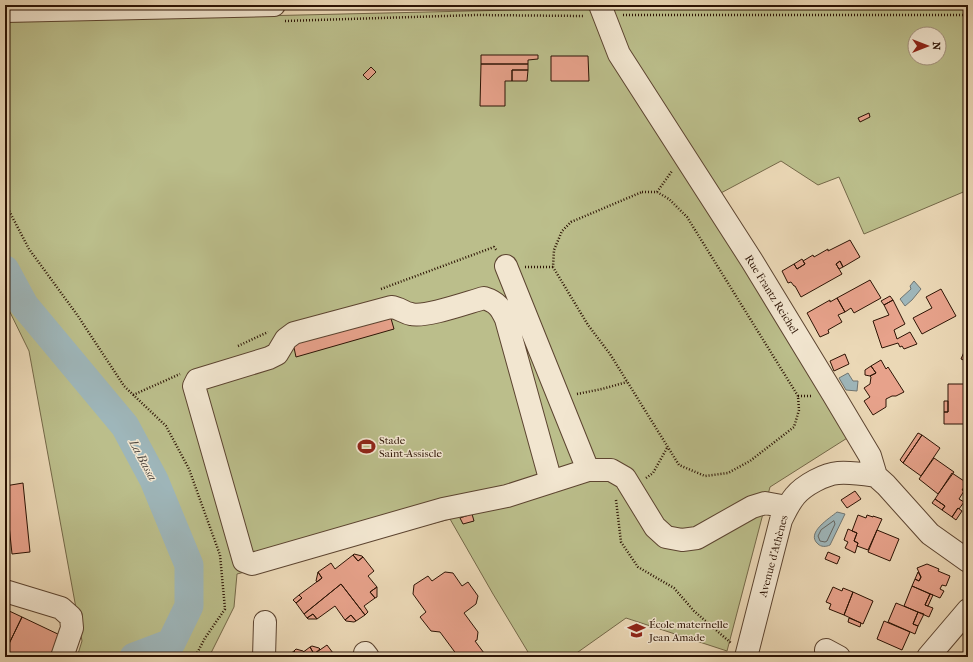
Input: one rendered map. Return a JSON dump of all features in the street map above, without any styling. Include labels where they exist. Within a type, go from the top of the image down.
[{"type":"street","name":"Rue Frantz Reichel","points":[[602,10],[619,54],[684,158],[752,262],[870,456],[876,476],[930,534],[968,561]]},
{"type":"street","points":[[5,11],[278,13]]},
{"type":"street","points":[[506,266],[588,470]]},
{"type":"street","points":[[551,482],[506,319],[500,307],[493,301],[484,298],[422,315],[410,314],[399,308],[391,307],[294,332],[286,339],[277,354],[269,358],[197,380],[194,386],[244,561],[252,564],[443,509],[507,496],[551,482],[588,470],[611,470],[625,478],[655,527],[666,537],[682,540],[696,538],[752,506],[765,503],[787,507]]},
{"type":"street","name":"Avenue d'Athènes","points":[[740,653],[781,520],[787,507],[796,494],[819,478],[837,473],[853,473],[876,476]]},
{"type":"street","points":[[5,591],[61,608],[71,616],[72,628],[62,657]]},
{"type":"street","points":[[928,657],[968,610]]},
{"type":"street","points":[[264,657],[265,622]]},
{"type":"path","points":[[278,13],[476,15],[602,10],[968,15]]},
{"type":"path","points":[[657,192],[677,163],[684,158]]},
{"type":"path","points":[[642,192],[657,192],[669,199],[688,217],[798,396],[799,410],[794,427],[750,461],[728,473],[704,476],[679,465],[667,448],[610,354],[588,325],[553,267],[554,250],[562,231],[571,222],[642,192]]},
{"type":"path","points":[[5,203],[29,249],[78,316],[124,386],[166,426],[189,468],[220,554],[225,609],[205,638],[195,657]]},
{"type":"path","points":[[506,266],[553,267]]},
{"type":"path","points":[[559,397],[602,389],[627,382]]},
{"type":"path","points":[[667,448],[653,473],[631,488],[615,495],[621,542],[638,566],[674,588],[694,611],[731,643],[740,653]]},
{"type":"green space","points":[[597,8],[968,8],[968,190],[864,234],[839,177],[818,185],[781,161],[719,194],[863,428],[770,487],[727,651],[626,618],[571,657],[531,657],[450,519],[237,574],[234,607],[209,657],[77,657],[82,641],[29,351],[5,302],[5,22]]},
{"type":"water","points":[[914,281],[921,289],[905,306],[900,299],[911,289],[910,286]]},
{"type":"water","points":[[848,373],[853,381],[858,381],[857,391],[846,390],[839,378]]},
{"type":"water","points":[[837,512],[845,514],[830,545],[821,546],[815,540],[814,535],[824,522]]},
{"type":"building","points":[[481,55],[538,55],[538,59],[528,60],[528,64],[481,64]]},
{"type":"building","points":[[551,56],[588,56],[589,81],[551,81]]},
{"type":"building","points":[[481,64],[528,64],[528,70],[512,70],[512,81],[505,81],[505,106],[480,106]]},
{"type":"building","points":[[371,67],[376,72],[368,80],[363,75]]},
{"type":"building","points":[[512,70],[528,70],[527,81],[512,81]]},
{"type":"building","points":[[869,113],[870,117],[860,122],[858,118]]},
{"type":"building","points":[[850,240],[860,257],[843,267],[840,261],[836,264],[842,274],[801,297],[795,286],[791,282],[788,283],[782,271],[794,264],[797,269],[805,264],[803,261],[813,255],[814,257],[828,249],[828,251]]},
{"type":"building","points":[[802,259],[805,264],[797,269],[794,264]]},
{"type":"building","points":[[840,261],[843,267],[839,269],[836,264]]},
{"type":"building","points":[[870,280],[881,298],[854,313],[851,308],[845,312],[837,298]]},
{"type":"building","points":[[941,289],[956,316],[922,334],[913,318],[932,308],[926,297]]},
{"type":"building","points":[[890,296],[893,300],[884,305],[881,301]]},
{"type":"building","points":[[837,298],[845,312],[838,315],[842,322],[828,330],[829,333],[820,337],[807,313],[830,300],[830,302]]},
{"type":"building","points":[[893,300],[905,324],[894,330],[897,339],[910,332],[917,344],[904,349],[902,346],[900,347],[898,343],[882,348],[873,321],[889,315],[884,305]]},
{"type":"building","points":[[390,315],[394,329],[296,357],[293,343]]},
{"type":"building","points":[[964,352],[968,354],[968,362],[961,359]]},
{"type":"building","points":[[845,354],[849,364],[834,371],[830,361]]},
{"type":"building","points":[[881,360],[886,369],[888,367],[904,392],[886,399],[886,407],[873,415],[864,401],[870,397],[864,388],[870,384],[870,376],[876,373],[871,366]]},
{"type":"building","points":[[871,366],[876,373],[870,376],[865,375],[865,370]]},
{"type":"building","points":[[948,384],[968,384],[966,424],[944,424],[944,412],[948,412]]},
{"type":"building","points":[[944,401],[948,401],[948,412],[944,412]]},
{"type":"building","points":[[918,433],[922,435],[903,463],[900,460]]},
{"type":"building","points":[[922,435],[940,448],[921,476],[903,463]]},
{"type":"building","points":[[934,458],[954,472],[938,494],[919,479]]},
{"type":"building","points":[[952,473],[967,483],[962,490],[964,491],[959,499],[964,502],[952,517],[942,510],[945,506],[935,499]]},
{"type":"building","points":[[23,483],[30,552],[12,554],[5,486]]},
{"type":"building","points":[[855,491],[861,499],[847,508],[841,500]]},
{"type":"building","points":[[935,499],[945,506],[942,510],[932,503]]},
{"type":"building","points":[[958,508],[962,511],[956,520],[952,517]]},
{"type":"building","points":[[472,514],[474,521],[463,524],[460,518]]},
{"type":"building","points":[[858,515],[866,518],[867,515],[882,519],[868,550],[857,546],[858,543],[854,541],[857,533],[852,531]]},
{"type":"building","points":[[848,529],[857,533],[854,541],[858,543],[855,553],[845,548],[848,542],[844,540]]},
{"type":"building","points":[[877,530],[899,539],[890,561],[868,552]]},
{"type":"building","points":[[828,552],[840,557],[837,564],[825,559]]},
{"type":"building","points":[[353,555],[363,557],[358,561]]},
{"type":"building","points":[[353,555],[358,561],[363,557],[374,571],[368,576],[377,587],[370,592],[375,598],[364,606],[368,612],[365,615],[341,584],[304,614],[296,603],[302,598],[299,595],[322,578],[318,572],[331,563],[335,569]]},
{"type":"building","points":[[927,564],[950,576],[946,586],[942,585],[940,589],[944,591],[940,598],[912,586],[915,579],[919,581],[921,577],[917,568]]},
{"type":"building","points":[[318,572],[322,578],[317,582],[316,581]]},
{"type":"building","points":[[445,572],[453,573],[462,586],[468,582],[478,596],[476,604],[464,613],[478,632],[477,640],[475,641],[487,657],[456,657],[457,655],[440,632],[431,631],[420,617],[426,612],[413,594],[414,585],[428,576],[432,581]]},
{"type":"building","points":[[918,572],[921,577],[919,581],[915,579]]},
{"type":"building","points":[[341,584],[365,615],[356,621],[351,615],[345,620],[335,606],[317,619],[313,614],[307,618],[304,614]]},
{"type":"building","points":[[912,586],[930,594],[925,605],[933,608],[929,617],[904,606]]},
{"type":"building","points":[[377,587],[377,597],[375,598],[370,592]]},
{"type":"building","points":[[833,587],[842,591],[843,588],[853,592],[844,615],[829,609],[831,604],[826,602]]},
{"type":"building","points":[[853,592],[873,601],[863,624],[844,615]]},
{"type":"building","points":[[930,594],[933,595],[928,606],[925,605]]},
{"type":"building","points":[[299,595],[302,598],[296,603],[293,600]]},
{"type":"building","points":[[896,603],[918,612],[913,624],[918,626],[915,634],[888,622]]},
{"type":"building","points":[[5,609],[22,617],[5,652]]},
{"type":"building","points":[[918,612],[924,614],[918,626],[913,624]]},
{"type":"building","points":[[313,614],[317,619],[307,618]]},
{"type":"building","points":[[351,615],[356,621],[345,620]]},
{"type":"building","points":[[22,617],[62,636],[51,657],[5,656],[5,652]]},
{"type":"building","points":[[849,618],[861,623],[860,627],[848,622]]},
{"type":"building","points":[[884,621],[910,632],[902,650],[877,639]]},
{"type":"building","points":[[327,645],[336,657],[286,657],[294,651],[298,656],[310,647],[314,654]]},
{"type":"building","points":[[312,646],[320,649],[314,654],[310,647]]},
{"type":"building","points":[[296,649],[304,652],[298,656],[294,651]]},
{"type":"building","points":[[635,653],[649,657],[634,657]]},
{"type":"waterway","name":"La Bassa","points":[[5,270],[24,305],[125,426],[154,480],[189,565],[189,606],[171,643],[134,657]]},
{"type":"place","name":"Stade Saint-Assiscle","points":[[366,446]]},
{"type":"place","name":"École maternelle Jean Amade","points":[[636,630]]}]
